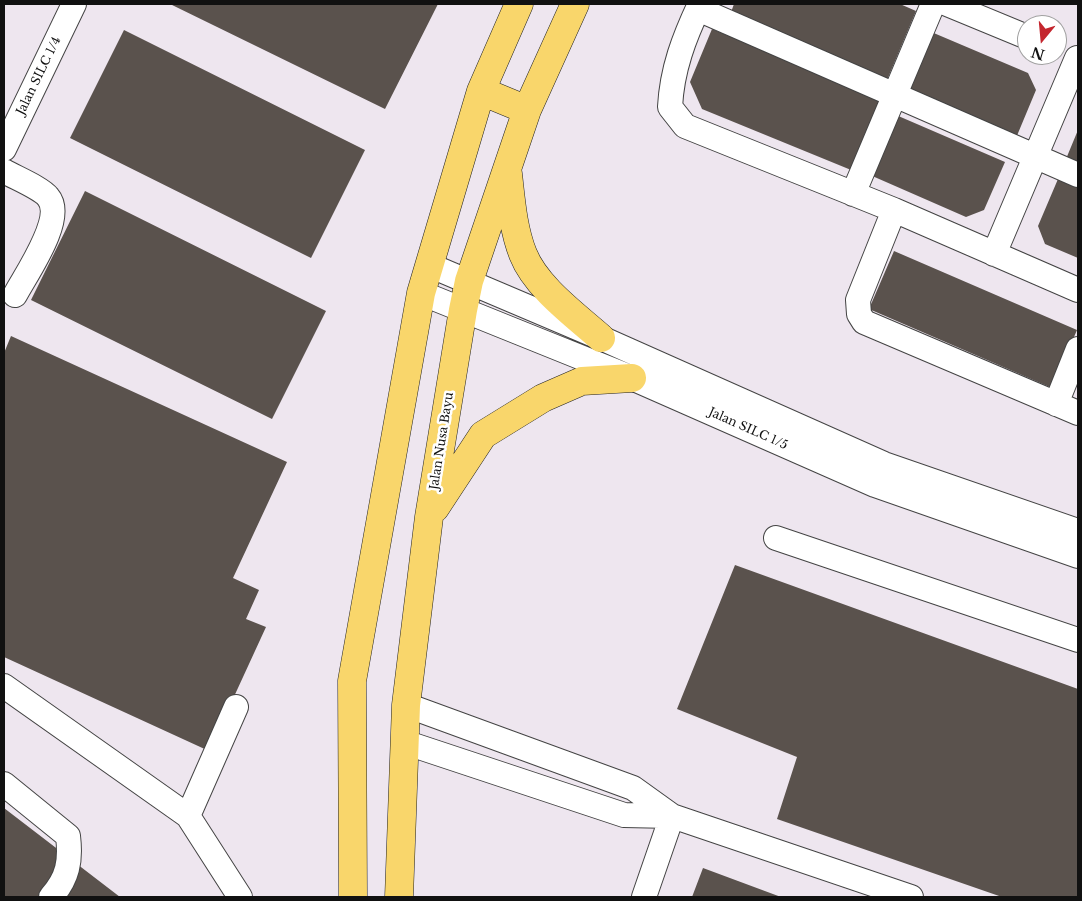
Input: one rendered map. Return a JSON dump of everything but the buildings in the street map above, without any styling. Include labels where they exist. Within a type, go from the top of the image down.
[{"type":"main road","points":[[352,897],[352,681],[421,293],[481,91],[519,4]]},
{"type":"main road","name":"Jalan Nusa Bayu","points":[[399,897],[406,706],[429,517],[463,310],[469,282],[507,168],[565,7]]},
{"type":"main road","points":[[481,91],[527,110]]},
{"type":"main road","points":[[507,168],[514,218],[523,255],[546,289],[601,338]]},
{"type":"main road","points":[[429,517],[483,435],[543,398],[582,382],[632,378]]},
{"type":"street","name":"Jalan SILC 1/4","points":[[4,149],[74,4]]},
{"type":"street","points":[[853,194],[933,4]]},
{"type":"street","points":[[947,4],[1017,33]]},
{"type":"street","points":[[1078,175],[894,95],[699,6],[671,78],[670,107],[685,126],[894,210],[1078,290]]},
{"type":"street","points":[[994,254],[1035,156],[1071,56]]},
{"type":"street","points":[[4,171],[48,196],[54,210],[51,227],[15,295]]},
{"type":"street","points":[[894,210],[858,300],[859,314],[864,322],[1078,413]]},
{"type":"street","name":"Jalan SILC 1/5","points":[[429,264],[884,464],[1078,531]]},
{"type":"street","name":"Jalan SILC 1/5","points":[[421,293],[632,378],[875,485],[1078,556]]},
{"type":"street","points":[[1056,404],[1078,349]]},
{"type":"street","points":[[776,538],[1078,640]]},
{"type":"street","points":[[4,686],[188,816],[240,897]]},
{"type":"street","points":[[406,706],[633,788],[672,816],[911,897]]},
{"type":"street","points":[[188,816],[236,707]]},
{"type":"street","points":[[404,742],[624,815],[672,816]]},
{"type":"street","points":[[552,791],[561,762]]},
{"type":"street","points":[[4,784],[68,836],[70,860],[60,887],[51,897]]},
{"type":"street","points":[[644,897],[672,816]]},
{"type":"shaded area","points":[[4,4],[1078,4],[1078,897],[4,897]]}]
